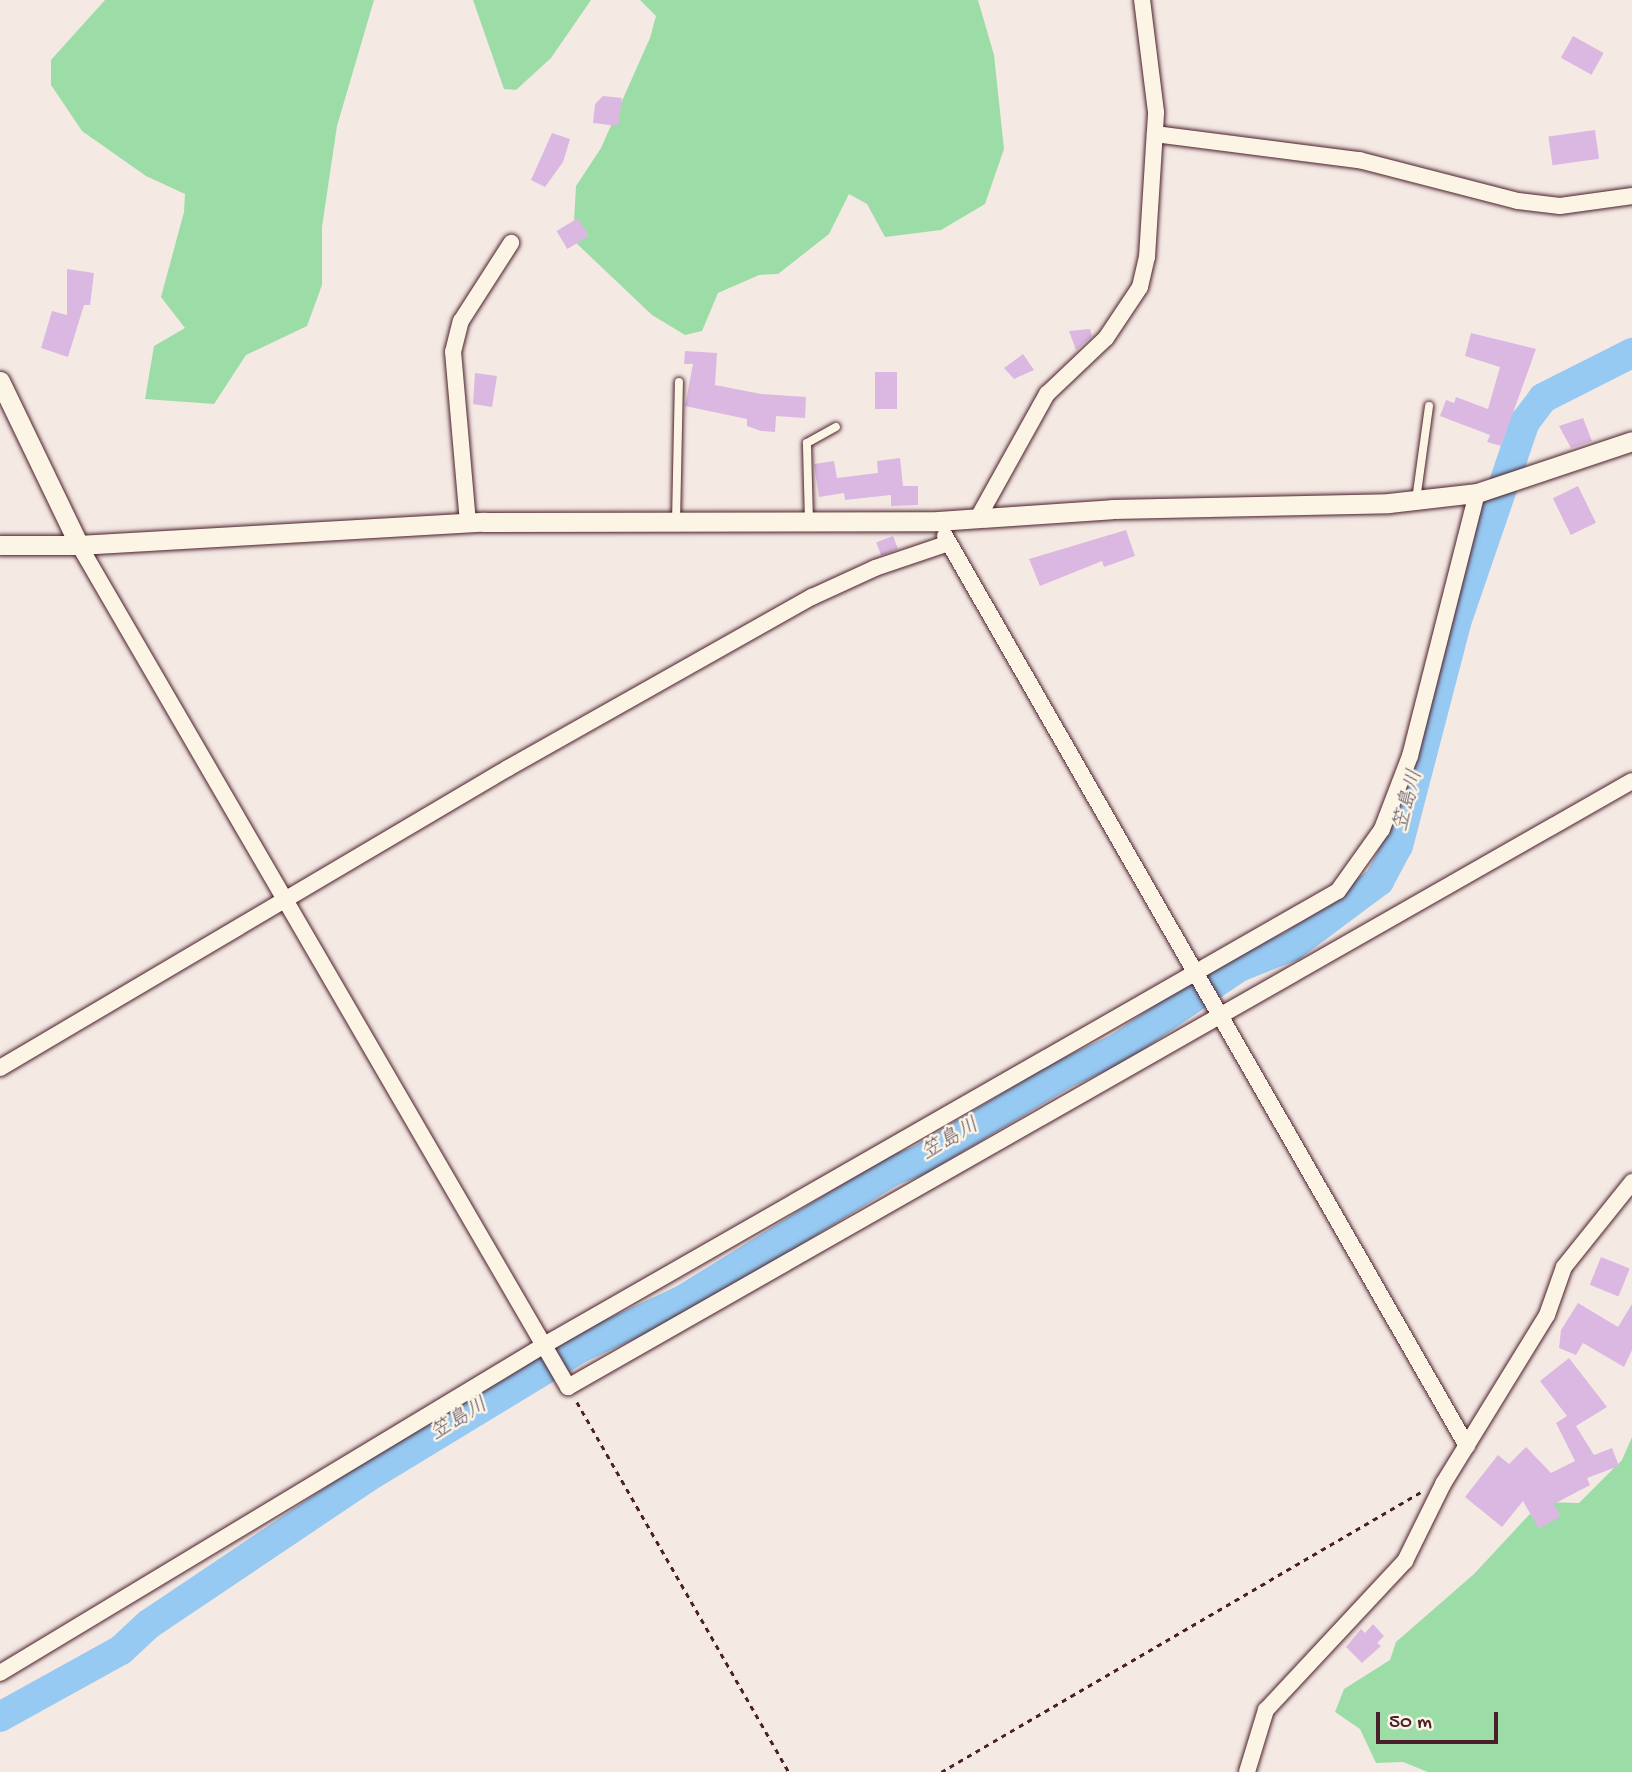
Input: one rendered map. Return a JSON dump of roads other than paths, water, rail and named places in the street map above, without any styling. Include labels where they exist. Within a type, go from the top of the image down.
[{"type":"street","points":[[979,516],[1047,394],[1107,338],[1140,287],[1147,257],[1155,134],[1142,0]]},
{"type":"street","points":[[1155,134],[1359,160],[1518,201],[1560,206],[1632,196]]},
{"type":"street","points":[[468,523],[453,352],[461,321],[511,243]]},
{"type":"street","points":[[0,381],[79,545],[287,898],[568,1387],[1219,1013],[1632,781]]},
{"type":"street","points":[[0,545],[79,545],[468,523],[938,521],[979,516],[1416,500],[1477,493],[1632,442]]},
{"type":"street","points":[[0,1673],[545,1343],[1338,891],[1375,840],[1410,756],[1477,493]]},
{"type":"street","points":[[938,521],[1467,1446]]},
{"type":"street","points":[[0,1069],[287,898],[811,597],[875,568],[949,543]]},
{"type":"street","points":[[1247,1772],[1266,1710],[1405,1561],[1443,1484],[1546,1315],[1564,1267],[1632,1182]]},
{"type":"lane","points":[[676,522],[679,382]]},
{"type":"lane","points":[[1416,500],[1429,406]]},
{"type":"lane","points":[[809,522],[807,443],[836,427]]},
{"type":"waterway","name":"笠島川","points":[[0,1717],[121,1650],[149,1624],[366,1478],[580,1348],[683,1300],[892,1171],[920,1160],[1062,1075],[1117,1049],[1239,967],[1292,946],[1379,881],[1398,846],[1456,623],[1525,422],[1543,398],[1632,353]]}]
